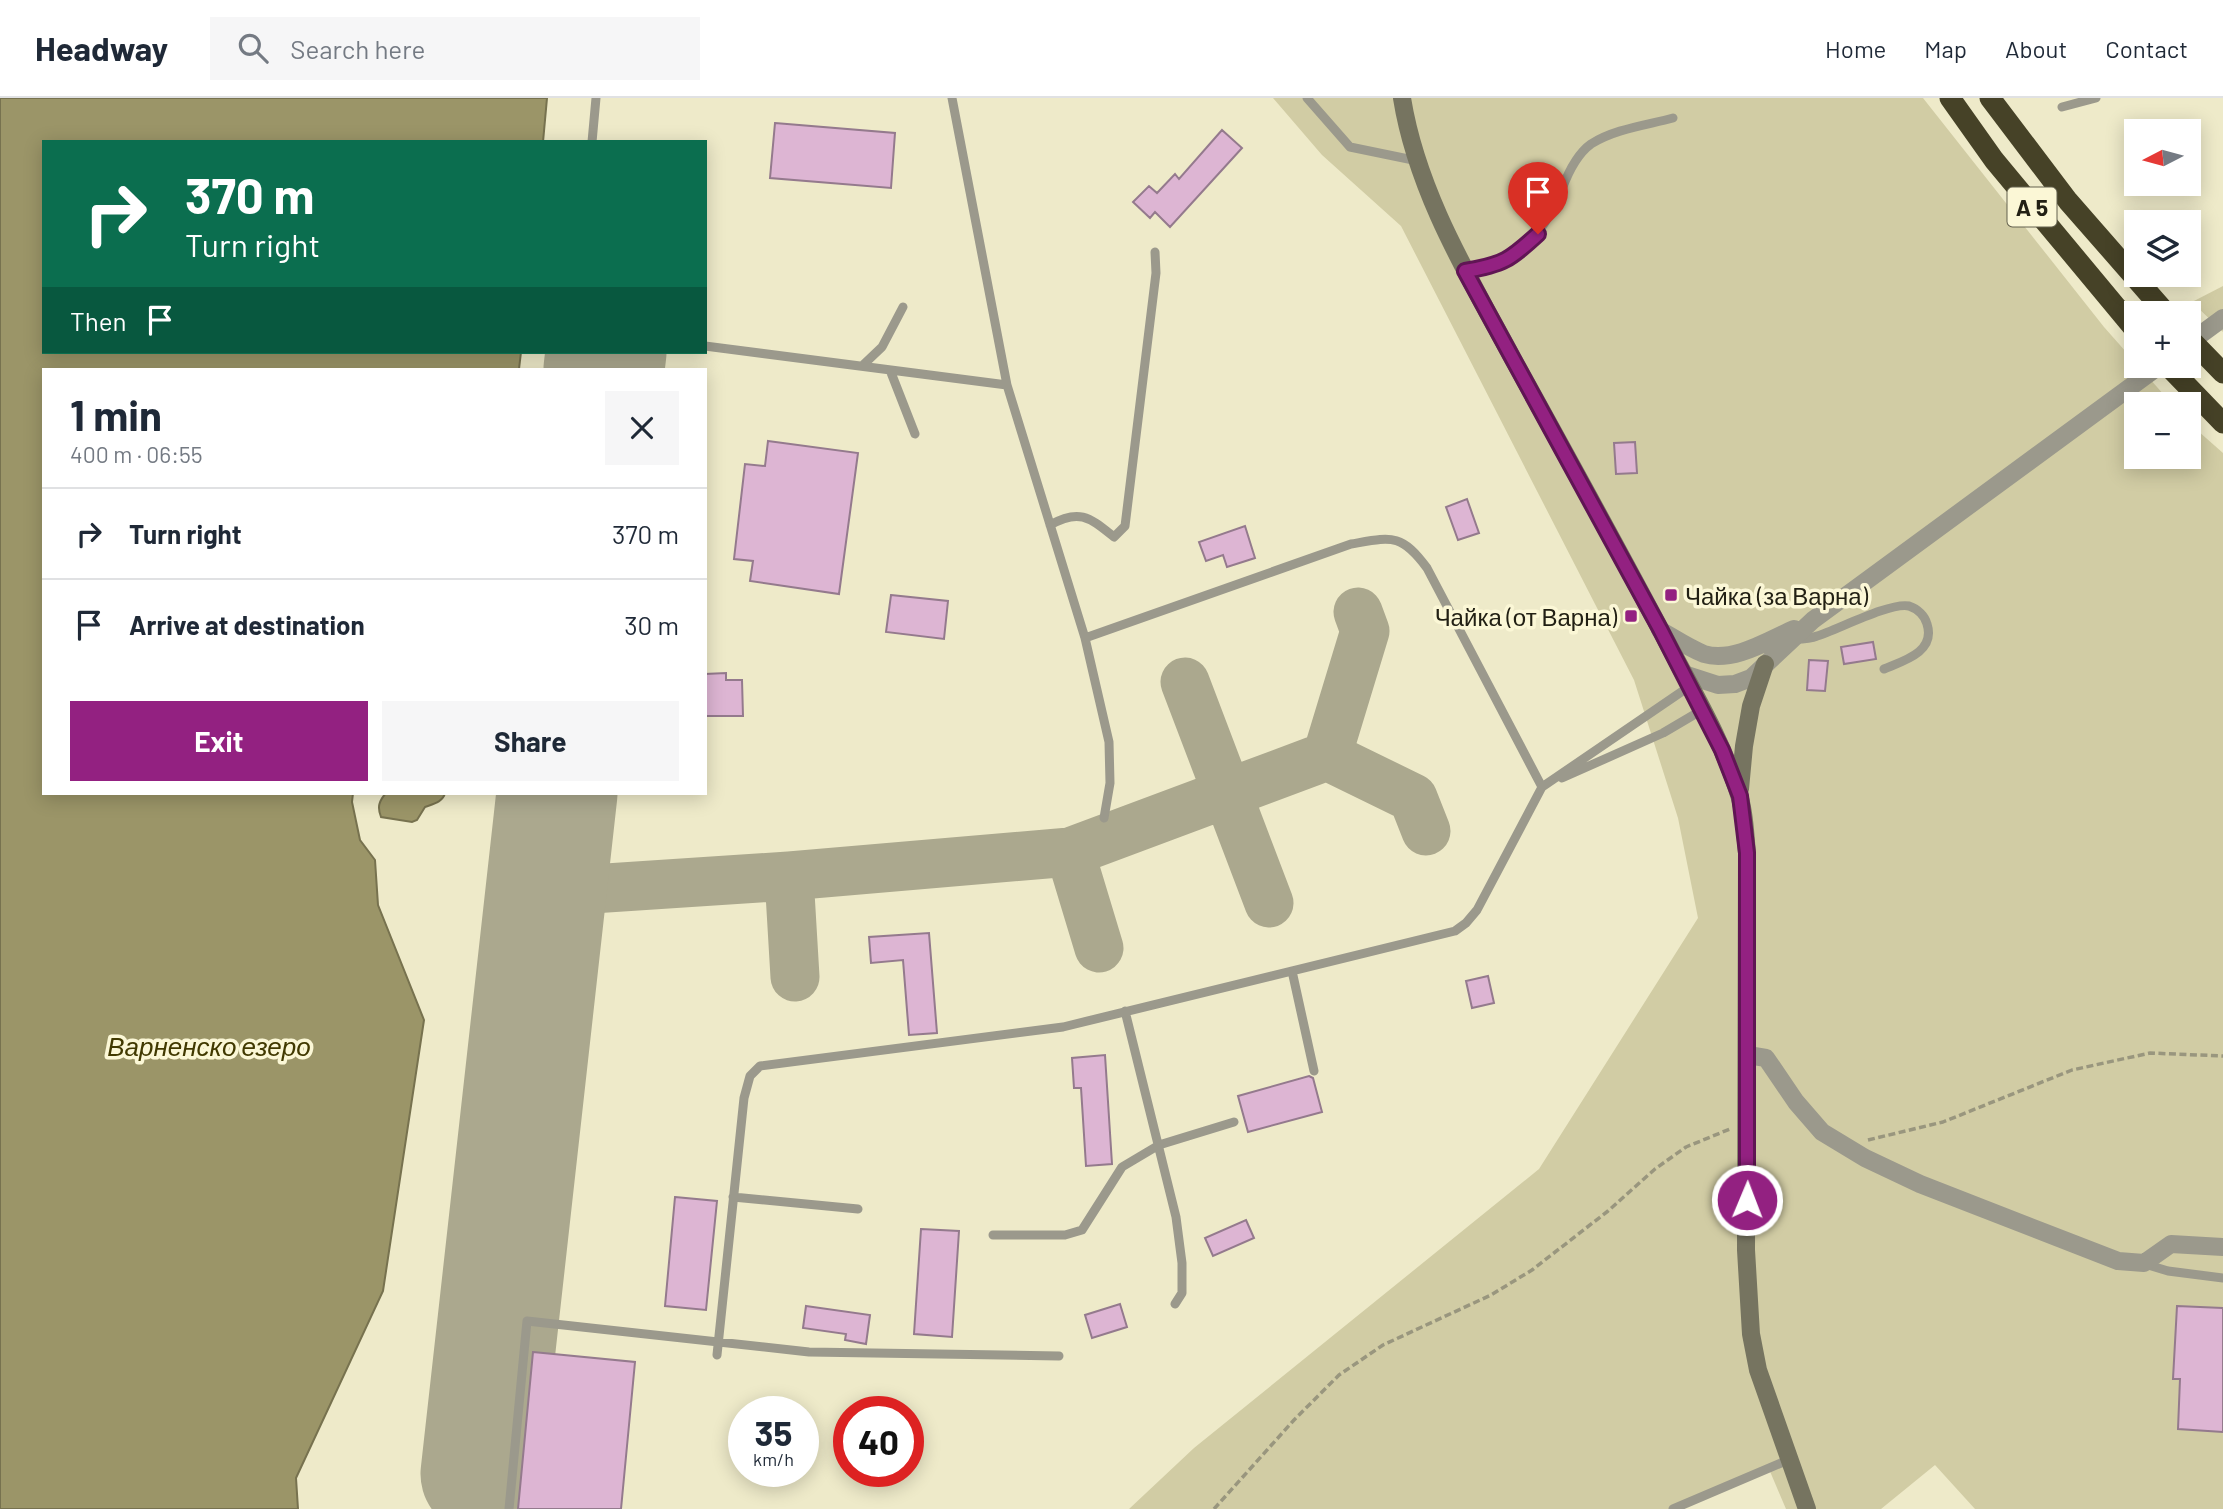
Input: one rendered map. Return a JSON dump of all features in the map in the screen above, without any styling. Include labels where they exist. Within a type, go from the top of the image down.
[{"type":"highway","name":"A 5","points":[[1950,98],[1994,160],[2124,318]]},
{"type":"highway","name":"A 5","points":[[1990,98],[2068,201],[2154,301]]},
{"type":"highway","points":[[2201,350],[2223,373]]},
{"type":"highway","points":[[2180,378],[2223,422]]},
{"type":"street","points":[[1402,98],[1406,124],[1418,161],[1465,271],[1687,680],[1722,750],[1740,796]]},
{"type":"street","points":[[2201,334],[2223,318]]},
{"type":"street","points":[[1687,680],[1735,684],[1751,678],[1813,620],[2143,378]]},
{"type":"street","points":[[1660,629],[1707,655],[1728,654],[1746,650],[1813,620]]},
{"type":"street","points":[[1702,710],[1714,669],[1728,654]]},
{"type":"street","points":[[1765,664],[1751,706],[1740,796],[1747,853],[1746,1250],[1751,1334],[1758,1370],[1807,1509]]},
{"type":"street","points":[[1748,1055],[1766,1058],[1796,1102],[1822,1132],[1865,1158],[1920,1184],[2118,1261],[2144,1263],[2171,1244],[2223,1247]]},
{"type":"lane","points":[[592,140],[596,98]]},
{"type":"lane","points":[[952,98],[1007,385],[1085,638],[1109,742],[1110,783],[1104,818]]},
{"type":"lane","points":[[1307,98],[1350,147],[1418,161]]},
{"type":"lane","points":[[2062,107],[2096,98]]},
{"type":"lane","points":[[1465,271],[1487,268],[1513,258],[1538,234],[1577,158],[1590,145],[1606,137],[1674,118]]},
{"type":"lane","points":[[1050,525],[1064,517],[1077,515],[1091,519],[1114,537],[1125,526],[1156,273],[1156,252]]},
{"type":"lane","points":[[862,366],[881,347],[903,307]]},
{"type":"lane","points":[[707,346],[1007,385]]},
{"type":"lane","points":[[890,370],[915,434]]},
{"type":"lane","points":[[1085,638],[1351,544],[1386,538],[1411,546],[1427,568],[1542,787]]},
{"type":"lane","points":[[1790,640],[1813,638],[1898,606],[1915,608],[1929,629],[1926,645],[1914,656],[1884,669]]},
{"type":"lane","points":[[717,1355],[744,1098],[750,1076],[760,1066],[1063,1027],[1455,931],[1476,911],[1542,787],[1687,680]]},
{"type":"lane","points":[[1542,787],[1663,733],[1702,710]]},
{"type":"lane","points":[[1292,971],[1314,1070]]},
{"type":"lane","points":[[1125,1011],[1176,1217],[1182,1263],[1182,1293],[1175,1304]]},
{"type":"lane","points":[[993,1235],[1065,1235],[1082,1230],[1122,1167],[1159,1144],[1234,1122]]},
{"type":"lane","points":[[733,1197],[858,1209]]},
{"type":"lane","points":[[2144,1263],[2168,1271],[2223,1278]]},
{"type":"lane","points":[[509,1509],[527,1321],[809,1352],[1059,1356]]},
{"type":"lane","points":[[1673,1509],[1788,1460]]},
{"type":"path","points":[[1844,1145],[1943,1122],[2072,1070],[2150,1053],[2223,1056]]},
{"type":"path","points":[[1214,1509],[1294,1420],[1339,1375],[1383,1345],[1491,1296],[1532,1270],[1686,1147],[1724,1130],[1747,1126]]},
{"type":"shaded area","points":[[1273,98],[1923,98],[2124,350],[2124,378],[2149,378],[2161,392],[2124,392],[2124,469],[2201,469],[2201,434],[2223,453],[2223,1509],[1975,1509],[1935,1465],[1881,1509],[1786,1509],[1769,1469],[1673,1509],[1129,1509],[1194,1448],[1539,1169],[1698,918],[1678,818],[1634,680],[1401,226],[1322,155]]},
{"type":"shaded area","points":[[2223,286],[2223,332],[2201,311],[2201,301],[2194,301]]},
{"type":"water","name":"Варненско езеро","points":[[0,98],[547,98],[543,140],[42,140],[42,354],[521,354],[519,368],[42,368],[42,795],[353,795],[360,840],[375,860],[378,905],[424,1020],[383,1291],[296,1478],[298,1509],[0,1509]]},
{"type":"water","points":[[385,795],[444,795],[440,801],[425,807],[417,820],[412,822],[381,817],[379,804]]},
{"type":"building","points":[[775,123],[895,133],[891,188],[770,178]]},
{"type":"building","points":[[1222,130],[1242,148],[1170,227],[1155,212],[1150,218],[1133,202],[1149,186],[1157,193],[1175,174],[1179,179]]},
{"type":"building","points":[[768,441],[858,453],[839,594],[750,581],[753,561],[734,559],[745,464],[765,466]]},
{"type":"building","points":[[1635,442],[1637,473],[1616,474],[1614,443]]},
{"type":"building","points":[[1467,499],[1479,533],[1458,540],[1446,507]]},
{"type":"building","points":[[1245,526],[1255,558],[1227,567],[1223,555],[1206,561],[1199,542]]},
{"type":"building","points":[[891,595],[948,601],[944,639],[886,632]]},
{"type":"building","points":[[1873,642],[1876,659],[1844,664],[1841,647]]},
{"type":"building","points":[[1809,660],[1828,661],[1825,691],[1807,690]]},
{"type":"building","points":[[726,673],[726,680],[742,680],[743,716],[707,716],[707,674]]},
{"type":"building","points":[[929,933],[937,1033],[909,1035],[903,960],[871,963],[869,937]]},
{"type":"building","points":[[1488,976],[1494,1003],[1472,1008],[1466,981]]},
{"type":"building","points":[[1105,1055],[1112,1164],[1086,1166],[1081,1088],[1074,1088],[1072,1058]]},
{"type":"building","points":[[1309,1076],[1313,1078],[1322,1112],[1248,1132],[1238,1096]]},
{"type":"building","points":[[675,1197],[717,1201],[706,1310],[665,1306]]},
{"type":"building","points":[[1246,1220],[1254,1238],[1213,1256],[1205,1238]]},
{"type":"building","points":[[921,1229],[959,1231],[952,1337],[914,1334]]},
{"type":"building","points":[[1120,1304],[1127,1327],[1092,1338],[1085,1315]]},
{"type":"building","points":[[806,1306],[870,1315],[866,1344],[845,1340],[846,1334],[803,1328]]},
{"type":"building","points":[[2177,1306],[2223,1308],[2223,1432],[2178,1429],[2180,1379],[2173,1379]]},
{"type":"building","points":[[533,1352],[635,1362],[621,1509],[518,1509]]},
{"type":"taxiway","points":[[1327,756],[1365,631],[1358,612]]},
{"type":"taxiway","points":[[1185,682],[1269,903]]},
{"type":"taxiway","points":[[546,892],[789,876],[1070,852],[1327,756],[1413,798],[1426,831]]},
{"type":"taxiway","points":[[1070,852],[1099,948]]},
{"type":"taxiway","points":[[789,876],[795,977]]},
{"type":"runway","points":[[604,368],[606,354]]},
{"type":"runway","points":[[481,1474],[557,795]]},
{"type":"place","name":"Чайка (за Варна)","points":[[1671,595]]},
{"type":"place","name":"Чайка (от Варна)","points":[[1631,616]]},
{"type":"route","points":[[1538,234],[1513,258],[1487,268],[1465,271],[1660,629],[1722,750],[1740,796],[1747,853],[1747,1200]]}]
